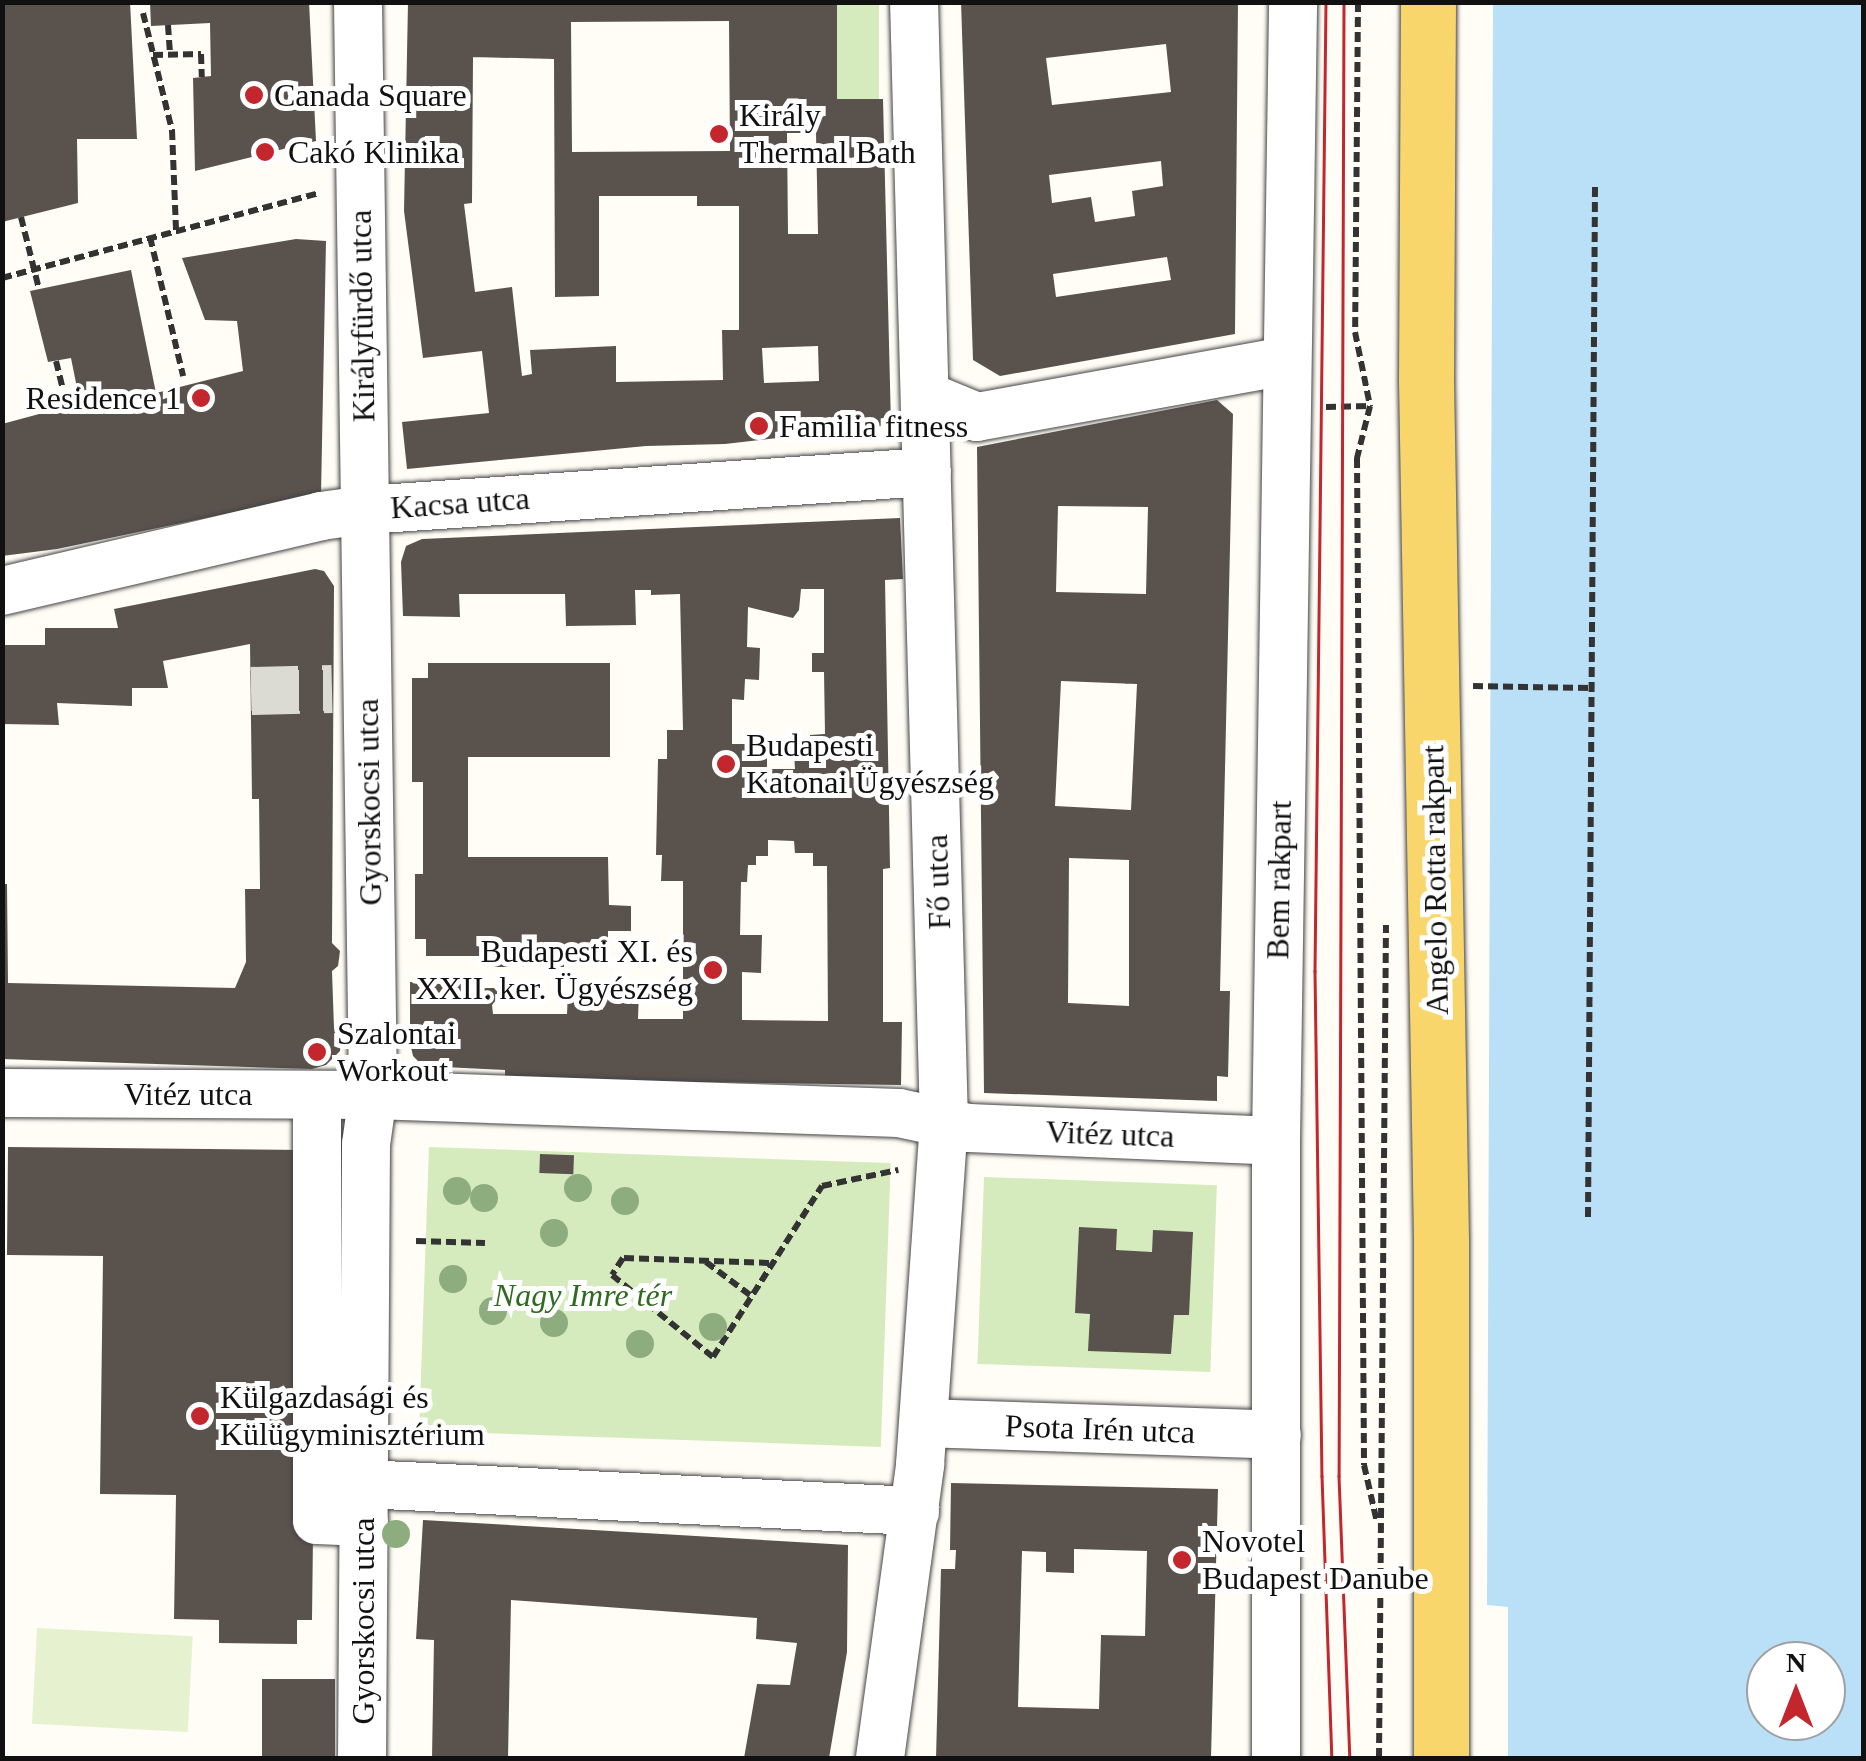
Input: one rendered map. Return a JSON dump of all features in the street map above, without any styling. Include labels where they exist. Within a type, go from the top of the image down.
[{"type":"main road","name":"Angelo Rotta rakpart","points":[[1428,2],[1426,380],[1441,1240],[1441,1758]]},
{"type":"street","name":"Királyfürdő utca","points":[[358,2],[365,510]]},
{"type":"street","name":"Fő utca","points":[[880,1758],[924,1423],[944,1123],[914,2]]},
{"type":"street","name":"Bem rakpart","points":[[1276,1758],[1276,1142],[1293,2]]},
{"type":"street","points":[[926,396],[976,417],[1285,361]]},
{"type":"street","name":"Kacsa utca","points":[[2,591],[321,516],[365,510],[927,472]]},
{"type":"street","name":"Gyorskocsi utca","points":[[365,510],[350,689],[374,1095]]},
{"type":"street","name":"Vitéz utca","points":[[2,1093],[374,1095]]},
{"type":"street","points":[[317,1095],[308,1520],[364,1503],[915,1511]]},
{"type":"street","points":[[364,1503],[366,1144],[374,1095],[900,1113],[944,1123]]},
{"type":"street","name":"Vitéz utca","points":[[944,1123],[969,1128],[1276,1142]]},
{"type":"street","name":"Psota Irén utca","points":[[924,1423],[1276,1435]]},
{"type":"street","name":"Gyorskocsi utca","points":[[362,1758],[364,1503]]},
{"type":"path","points":[[1358,2],[1355,332],[1370,406],[1357,458],[1364,1465],[1378,1526],[1378,1758]]},
{"type":"path","points":[[143,13],[172,130],[176,230]]},
{"type":"path","points":[[168,25],[170,54]]},
{"type":"path","points":[[153,55],[201,54],[202,78]]},
{"type":"path","points":[[1588,1218],[1596,183]]},
{"type":"path","points":[[2,278],[310,194],[360,186]]},
{"type":"path","points":[[21,217],[39,289]]},
{"type":"path","points":[[150,238],[183,376]]},
{"type":"path","points":[[56,361],[67,406]]},
{"type":"path","points":[[1470,686],[1592,688]]},
{"type":"path","points":[[770,1264],[623,1258],[612,1275],[712,1358],[822,1186],[900,1170]]},
{"type":"path","points":[[416,1241],[485,1243]]},
{"type":"path","points":[[704,1261],[750,1294]]},
{"type":"green space","points":[[837,3],[879,3],[879,99],[837,99]]},
{"type":"green space","name":"Nagy Imre tér","points":[[429,1147],[891,1163],[881,1447],[419,1431]]},
{"type":"green space","points":[[984,1177],[1217,1185],[1210,1372],[977,1364]]},
{"type":"green space","points":[[37,1628],[193,1636],[188,1732],[32,1724]]},
{"type":"water","points":[[1493,3],[1863,3],[1863,1758],[1508,1758],[1508,1607],[1487,1605]]},
{"type":"building","points":[[2,2],[130,2],[137,139],[77,139],[78,203],[2,222]]},
{"type":"building","name":"Canada Square","points":[[150,2],[309,2],[316,141],[195,171],[193,78],[211,76],[210,23],[151,26]]},
{"type":"building","points":[[408,2],[837,2],[837,99],[883,99],[891,425],[725,444],[646,446],[407,469],[402,422],[489,413],[482,351],[423,358],[404,211]],"holes":[[[729,21],[730,151],[572,152],[571,22]],[[473,57],[554,59],[555,297],[599,296],[599,196],[697,196],[697,206],[739,206],[739,330],[722,330],[723,380],[616,382],[616,346],[530,350],[532,374],[522,376],[512,287],[475,292],[464,204],[472,203]],[[787,133],[816,133],[818,234],[788,234]],[[818,346],[819,381],[764,383],[762,348]]]},
{"type":"building","points":[[961,2],[1238,2],[1235,334],[1000,376],[973,360]],"holes":[[[1166,44],[1171,92],[1052,105],[1046,58]],[[1161,161],[1163,186],[1132,191],[1135,216],[1095,222],[1091,197],[1052,203],[1049,175]],[[1167,257],[1171,280],[1056,297],[1053,274]]]},
{"type":"building","name":"Residence 1","points":[[296,239],[326,241],[321,494],[57,549],[2,556],[2,424],[80,403],[71,358],[48,362],[30,291],[131,270],[156,393],[243,371],[237,321],[205,320],[182,258]]},
{"type":"building","points":[[1217,400],[1233,414],[1220,991],[1230,991],[1228,1077],[1217,1076],[1217,1101],[984,1093],[977,447]],"holes":[[[1058,506],[1148,507],[1146,594],[1056,592]],[[1061,681],[1137,684],[1131,810],[1055,806]],[[1069,858],[1129,860],[1129,1006],[1068,1003]]]},
{"type":"building","points":[[900,518],[903,579],[885,580],[890,868],[883,869],[883,1022],[902,1022],[901,1085],[505,1079],[505,1070],[423,1066],[413,1056],[410,982],[466,982],[466,988],[494,988],[500,995],[492,1005],[493,1014],[567,1014],[568,991],[587,991],[587,979],[618,980],[618,990],[639,990],[638,1019],[683,1019],[683,881],[661,881],[662,855],[656,855],[658,759],[667,759],[667,730],[683,730],[680,594],[651,595],[651,590],[635,590],[636,625],[566,626],[565,594],[459,594],[460,617],[403,616],[401,562],[406,546],[422,539]],"holes":[[[801,589],[824,589],[824,653],[812,653],[812,672],[824,672],[825,734],[810,735],[810,753],[794,753],[795,769],[767,769],[767,757],[746,757],[746,744],[732,744],[732,699],[744,700],[745,679],[759,680],[760,648],[747,647],[748,607],[793,618],[799,610]],[[768,840],[794,841],[795,853],[813,853],[813,866],[827,866],[828,1021],[742,1020],[742,972],[761,973],[762,935],[740,935],[741,882],[747,882],[748,865],[756,865],[756,856],[768,856]]]},
{"type":"building","points":[[315,569],[324,571],[334,586],[332,943],[340,951],[338,966],[332,971],[334,1028],[341,1037],[340,1051],[326,1065],[312,1069],[2,1059],[2,884],[7,884],[8,983],[235,988],[246,962],[245,889],[260,889],[259,799],[252,799],[250,644],[163,661],[168,688],[132,688],[132,706],[57,703],[59,725],[2,724],[2,645],[45,645],[45,628],[118,628],[114,609]]},
{"type":"building","points":[[428,663],[610,663],[610,757],[468,757],[468,857],[608,857],[609,905],[631,906],[631,931],[608,931],[608,952],[564,952],[564,967],[494,967],[494,956],[426,956],[426,939],[415,939],[415,874],[423,874],[423,782],[412,782],[412,678],[428,678]]},
{"type":"building","name":"Külgazdasági és Külügyminisztérium","points":[[8,1147],[303,1150],[301,1315],[348,1316],[347,1338],[300,1338],[298,1536],[313,1536],[312,1620],[297,1620],[297,1644],[219,1643],[219,1620],[174,1619],[176,1495],[100,1494],[103,1256],[7,1255]]},
{"type":"building","points":[[540,1154],[574,1155],[573,1174],[539,1173]]},
{"type":"building","points":[[1079,1227],[1117,1229],[1116,1250],[1152,1252],[1153,1230],[1193,1232],[1189,1315],[1174,1315],[1171,1354],[1088,1351],[1090,1314],[1075,1313]]},
{"type":"building","points":[[951,1483],[1218,1489],[1211,1758],[936,1758],[941,1569],[955,1569],[956,1550],[950,1550]],"holes":[[[1074,1549],[1147,1551],[1145,1636],[1101,1635],[1099,1709],[1018,1707],[1022,1551],[1046,1552],[1046,1572],[1074,1573]]]},
{"type":"building","points":[[423,1520],[848,1545],[847,1652],[829,1758],[744,1758],[757,1684],[790,1685],[797,1643],[756,1639],[757,1618],[511,1600],[508,1758],[432,1758],[434,1640],[416,1639]]},
{"type":"building","points":[[262,1679],[335,1679],[335,1758],[262,1758]]},
{"type":"tunnel","points":[[251,691],[332,689]]},
{"type":"tram line","points":[[1326,2],[1315,971],[1322,1476],[1332,1758]]},
{"type":"tram line","points":[[1344,2],[1339,1476],[1350,1758]]},
{"type":"place","name":"Canada Square","points":[[254,95]]},
{"type":"place","name":"Király Thermal Bath","points":[[719,134]]},
{"type":"place","name":"Cakó Klinika","points":[[265,152]]},
{"type":"place","name":"Residence 1","points":[[201,398]]},
{"type":"place","name":"Familia fitness","points":[[759,426]]},
{"type":"place","name":"Budapesti Katonai Ügyészség","points":[[726,764]]},
{"type":"place","name":"Budapesti XI. és XXII. ker. Ügyészség","points":[[713,970]]},
{"type":"place","name":"Szalontai Workout","points":[[317,1052]]},
{"type":"place","name":"Külgazdasági és Külügyminisztérium","points":[[200,1416]]},
{"type":"place","name":"Novotel Budapest Danube","points":[[1182,1560]]}]
